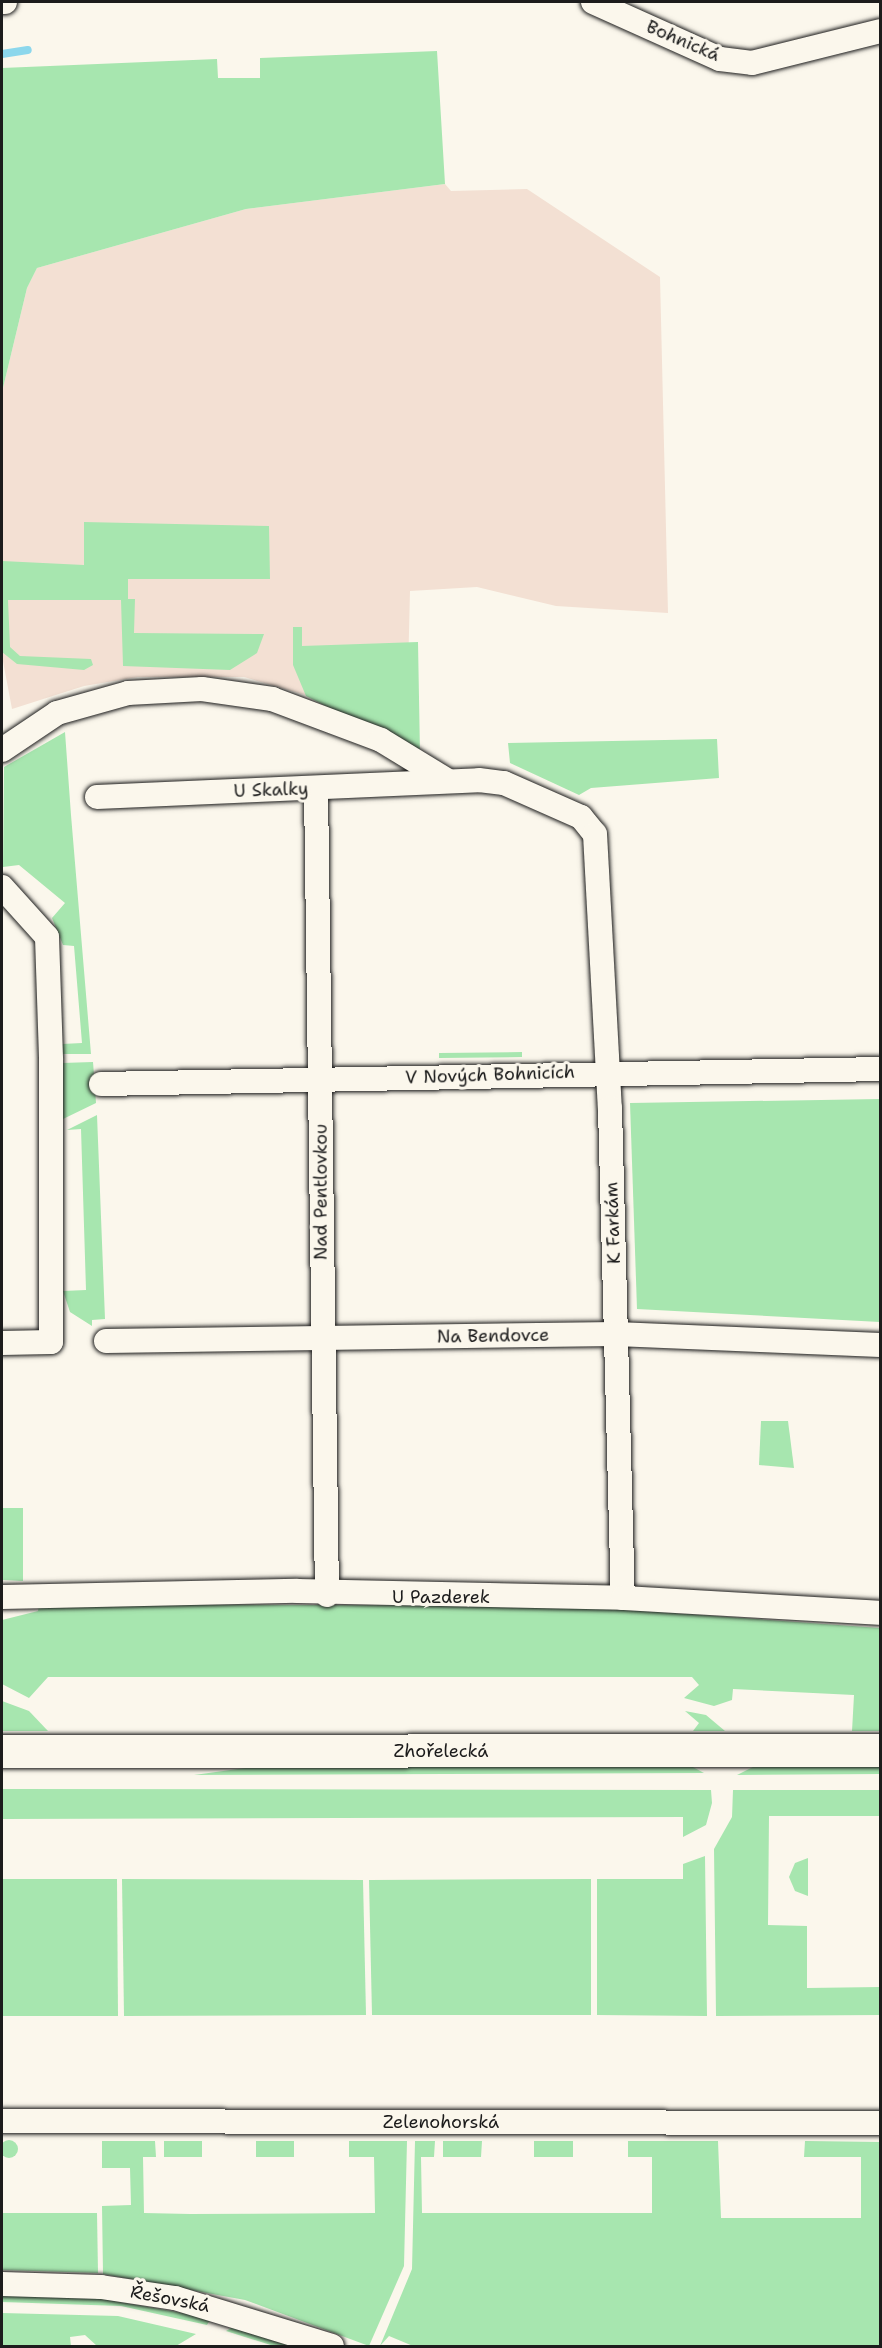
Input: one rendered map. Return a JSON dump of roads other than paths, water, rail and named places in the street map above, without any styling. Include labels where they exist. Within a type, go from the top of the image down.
[{"type":"street","name":"Bohnická","points":[[593,2],[720,59],[752,63],[880,31]]},
{"type":"street","name":"U Skalky","points":[[2,750],[57,713],[128,693],[202,689],[272,699],[381,740],[445,779]]},
{"type":"street","name":"U Skalky","points":[[97,797],[315,788],[445,779],[504,783],[580,817],[598,848]]},
{"type":"street","name":"Nad Pentlovkou","points":[[315,788],[327,1595]]},
{"type":"street","name":"K Farkám","points":[[598,848],[608,1072],[623,1598]]},
{"type":"street","points":[[2,887],[47,937],[51,1050],[51,1342],[2,1343]]},
{"type":"street","name":"V Nových Bohnicích","points":[[100,1084],[608,1072],[880,1069]]},
{"type":"street","name":"Na Bendovce","points":[[106,1341],[616,1334],[880,1345]]},
{"type":"street","name":"U Pazderek","points":[[2,1597],[221,1591],[327,1595],[623,1598],[880,1613]]},
{"type":"street","name":"Zhořelecká","points":[[2,1751],[880,1750]]},
{"type":"street","name":"Zelenohorská","points":[[2,2121],[880,2123]]},
{"type":"street","name":"Řešovská","points":[[2,2284],[101,2287],[175,2298],[333,2346]]},
{"type":"waterway","points":[[2,54],[28,50]]}]
